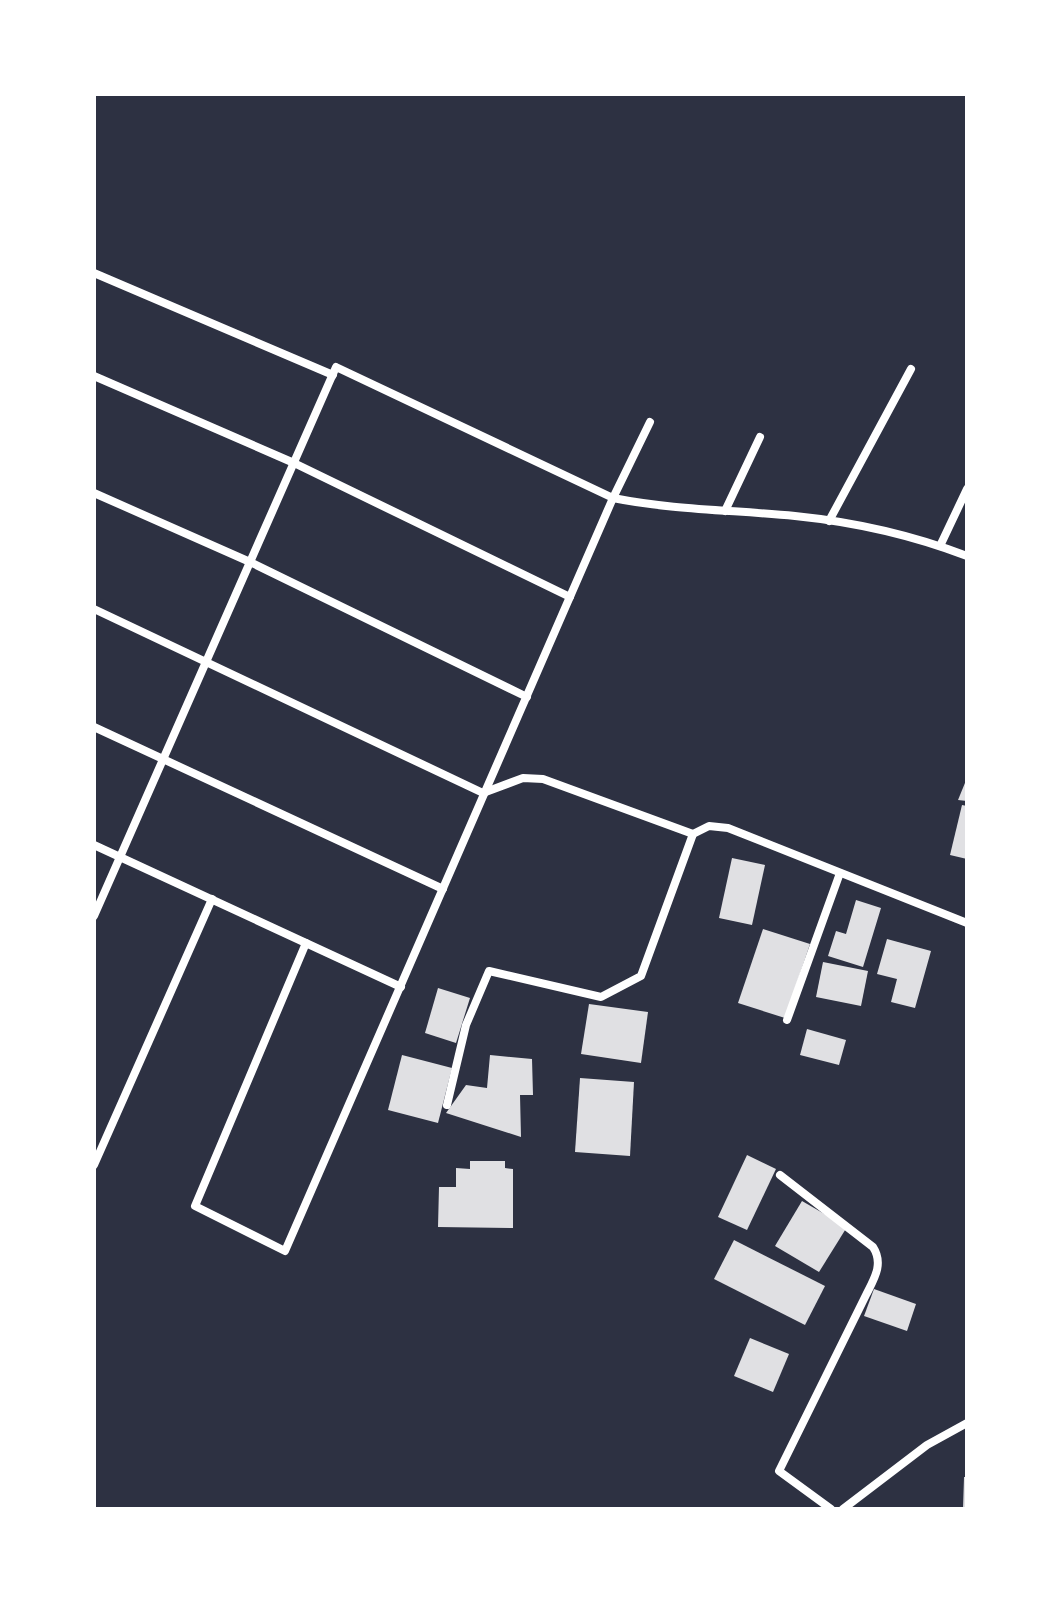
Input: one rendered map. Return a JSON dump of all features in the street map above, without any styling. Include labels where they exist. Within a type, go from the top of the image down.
[{"type":"street","points":[[94,273],[333,375]]},
{"type":"street","points":[[94,916],[336,367],[613,498],[655,506],[829,521],[940,546],[967,556]]},
{"type":"street","points":[[829,521],[911,369]]},
{"type":"street","points":[[94,376],[294,463],[570,597]]},
{"type":"street","points":[[306,943],[195,1206],[285,1251],[483,793],[613,498],[650,422]]},
{"type":"street","points":[[725,511],[760,437]]},
{"type":"street","points":[[940,546],[967,489]]},
{"type":"street","points":[[94,493],[250,562],[527,697]]},
{"type":"street","points":[[94,609],[483,793],[523,778],[543,779],[693,834]]},
{"type":"street","points":[[94,727],[443,889]]},
{"type":"street","points":[[447,1105],[466,1025],[489,971],[601,997],[631,984],[641,976],[646,966],[693,834],[709,826],[728,828],[967,923]]},
{"type":"street","points":[[94,845],[401,987]]},
{"type":"street","points":[[787,1020],[840,873]]},
{"type":"street","points":[[94,1165],[212,899]]},
{"type":"street","points":[[780,1175],[873,1247],[878,1259],[877,1271],[866,1295],[779,1471],[831,1509]]},
{"type":"street","points":[[843,1509],[927,1445],[967,1423]]},
{"type":"building","points":[[967,778],[967,801],[958,800]]},
{"type":"building","points":[[962,805],[967,806],[967,859],[950,855]]},
{"type":"building","points":[[732,858],[765,865],[752,925],[719,918]]},
{"type":"building","points":[[856,900],[881,908],[863,967],[828,956],[836,931],[846,934]]},
{"type":"building","points":[[763,929],[810,944],[785,1018],[738,1003]]},
{"type":"building","points":[[887,939],[931,951],[915,1008],[891,1002],[897,979],[877,974]]},
{"type":"building","points":[[823,962],[868,971],[861,1006],[816,997]]},
{"type":"building","points":[[438,988],[470,998],[456,1043],[425,1033]]},
{"type":"building","points":[[589,1004],[648,1012],[641,1063],[581,1054]]},
{"type":"building","points":[[807,1029],[846,1040],[839,1065],[800,1055]]},
{"type":"building","points":[[402,1055],[452,1068],[438,1123],[388,1110]]},
{"type":"building","points":[[490,1055],[532,1059],[533,1095],[520,1095],[521,1137],[446,1113],[466,1085],[487,1088]]},
{"type":"building","points":[[580,1078],[634,1082],[630,1156],[575,1152]]},
{"type":"building","points":[[747,1155],[776,1169],[747,1230],[718,1217]]},
{"type":"building","points":[[470,1161],[505,1161],[505,1168],[513,1169],[513,1228],[438,1227],[439,1187],[456,1187],[456,1168],[470,1169]]},
{"type":"building","points":[[802,1201],[847,1227],[819,1272],[775,1246]]},
{"type":"building","points":[[734,1240],[825,1286],[805,1325],[714,1279]]},
{"type":"building","points":[[874,1289],[916,1304],[907,1331],[864,1316]]},
{"type":"building","points":[[750,1338],[789,1354],[773,1392],[734,1376]]},
{"type":"building","points":[[964,1477],[967,1477],[967,1509],[963,1509]]}]
